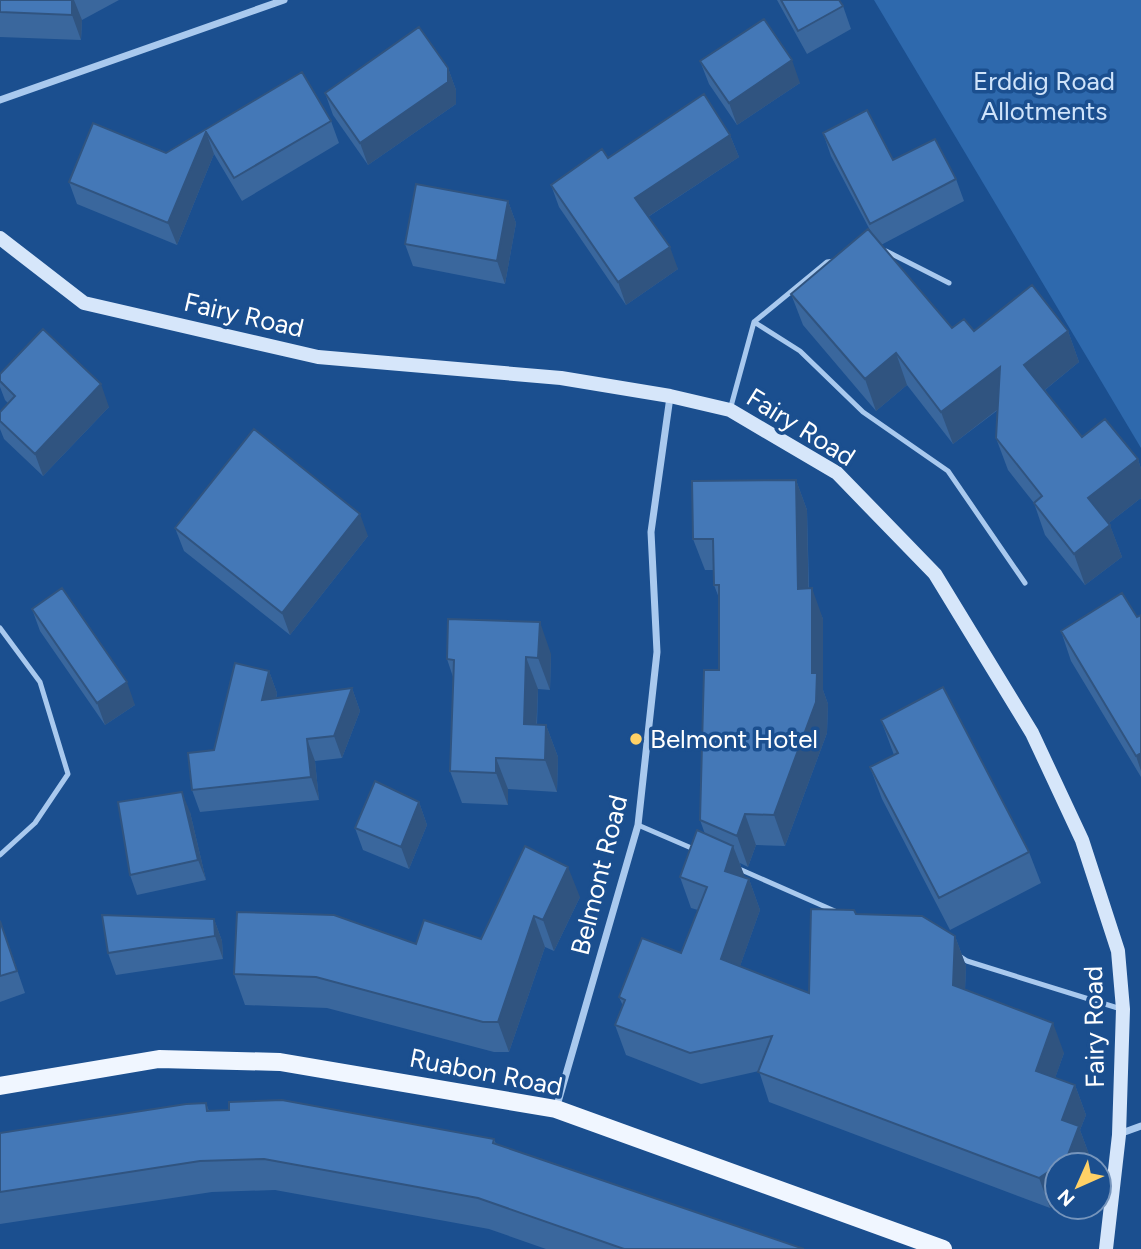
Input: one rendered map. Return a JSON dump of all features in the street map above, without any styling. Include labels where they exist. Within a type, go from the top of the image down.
[{"type":"main road","name":"Fairy Road","points":[[0,238],[84,303],[318,357],[561,379],[670,396],[730,410],[837,473],[935,574],[1032,733],[1082,841],[1118,951],[1123,1009],[1119,1135],[1106,1249]]},
{"type":"main road","name":"Ruabon Road","points":[[0,1086],[159,1059],[280,1062],[556,1109],[943,1249]]},
{"type":"street","points":[[0,100],[284,0]]},
{"type":"street","name":"Belmont Road","points":[[556,1109],[638,825],[657,652],[651,533],[670,396]]},
{"type":"street","points":[[1119,1135],[1141,1125]]},
{"type":"lane","points":[[874,253],[886,251],[949,283]]},
{"type":"lane","points":[[730,410],[754,322],[827,262],[838,260]]},
{"type":"lane","points":[[754,322],[800,351],[863,412],[948,471],[1025,583]]},
{"type":"lane","points":[[0,628],[40,682],[68,774],[35,823],[0,855]]},
{"type":"lane","points":[[638,825],[700,852]]},
{"type":"lane","points":[[725,863],[849,915]]},
{"type":"lane","points":[[956,954],[967,961],[1123,1009]]},
{"type":"green space","name":"Erddig Road Allotments","points":[[874,0],[1141,0],[1141,448]]},
{"type":"building","points":[[0,0],[72,0],[72,15],[0,12]]},
{"type":"building","points":[[781,0],[839,0],[843,6],[798,31]]},
{"type":"building","points":[[764,19],[792,60],[729,103],[700,61]]},
{"type":"building","points":[[419,27],[448,68],[448,82],[360,143],[325,93]]},
{"type":"building","points":[[302,72],[331,121],[234,178],[206,132],[168,223],[69,182],[93,123],[166,153]]},
{"type":"building","points":[[704,94],[730,135],[635,198],[670,247],[618,282],[551,185],[602,149],[608,158]]},
{"type":"building","points":[[867,110],[893,160],[935,139],[956,179],[870,224],[823,133]]},
{"type":"building","points":[[416,184],[508,201],[497,261],[405,244]]},
{"type":"building","points":[[868,229],[952,328],[964,319],[974,331],[1032,285],[1068,331],[1024,365],[1082,437],[1105,419],[1138,459],[1088,498],[1110,525],[1074,554],[1034,503],[1042,496],[996,438],[1000,367],[941,412],[896,353],[865,379],[791,294]]},
{"type":"building","points":[[43,329],[101,384],[35,454],[0,421],[0,412],[15,396],[0,381],[0,374]]},
{"type":"building","points":[[254,429],[360,514],[282,613],[175,528]]},
{"type":"building","points":[[796,480],[798,589],[812,588],[812,673],[817,673],[816,702],[774,815],[745,814],[737,836],[700,820],[704,670],[719,670],[719,585],[714,585],[713,539],[693,539],[692,481]]},
{"type":"building","points":[[62,588],[127,682],[97,703],[32,609]]},
{"type":"building","points":[[1122,593],[1137,617],[1141,615],[1141,753],[1136,756],[1061,631]]},
{"type":"building","points":[[448,619],[540,622],[538,658],[526,657],[524,724],[546,725],[545,760],[496,758],[496,773],[450,771],[454,660],[447,659]]},
{"type":"building","points":[[235,663],[269,671],[262,700],[352,688],[334,736],[307,739],[311,777],[192,790],[188,753],[214,750]]},
{"type":"building","points":[[943,687],[1029,852],[939,898],[870,767],[898,753],[881,720]]},
{"type":"building","points":[[375,781],[419,802],[401,847],[355,828]]},
{"type":"building","points":[[182,792],[198,860],[130,875],[118,802]]},
{"type":"building","points":[[697,830],[733,846],[725,871],[749,879],[721,959],[809,993],[811,909],[854,910],[856,914],[922,916],[955,936],[953,985],[1053,1023],[1036,1071],[1075,1085],[1062,1120],[1079,1126],[1069,1151],[1043,1151],[1043,1175],[1039,1178],[758,1072],[772,1036],[690,1053],[615,1025],[625,1000],[619,997],[642,938],[681,953],[707,887],[680,877]]},
{"type":"building","points":[[525,846],[568,867],[543,920],[534,916],[498,1022],[483,1022],[316,977],[234,974],[237,912],[334,915],[416,944],[424,920],[481,939]]},
{"type":"building","points":[[102,915],[214,919],[215,936],[108,953]]},
{"type":"building","points":[[0,921],[17,971],[0,976]]},
{"type":"building","points":[[282,1100],[494,1139],[493,1143],[804,1249],[624,1249],[478,1198],[264,1159],[200,1161],[0,1192],[0,1133],[186,1104],[206,1103],[207,1111],[229,1110],[229,1102]]},
{"type":"place","name":"Belmont Hotel","points":[[636,739]]}]
